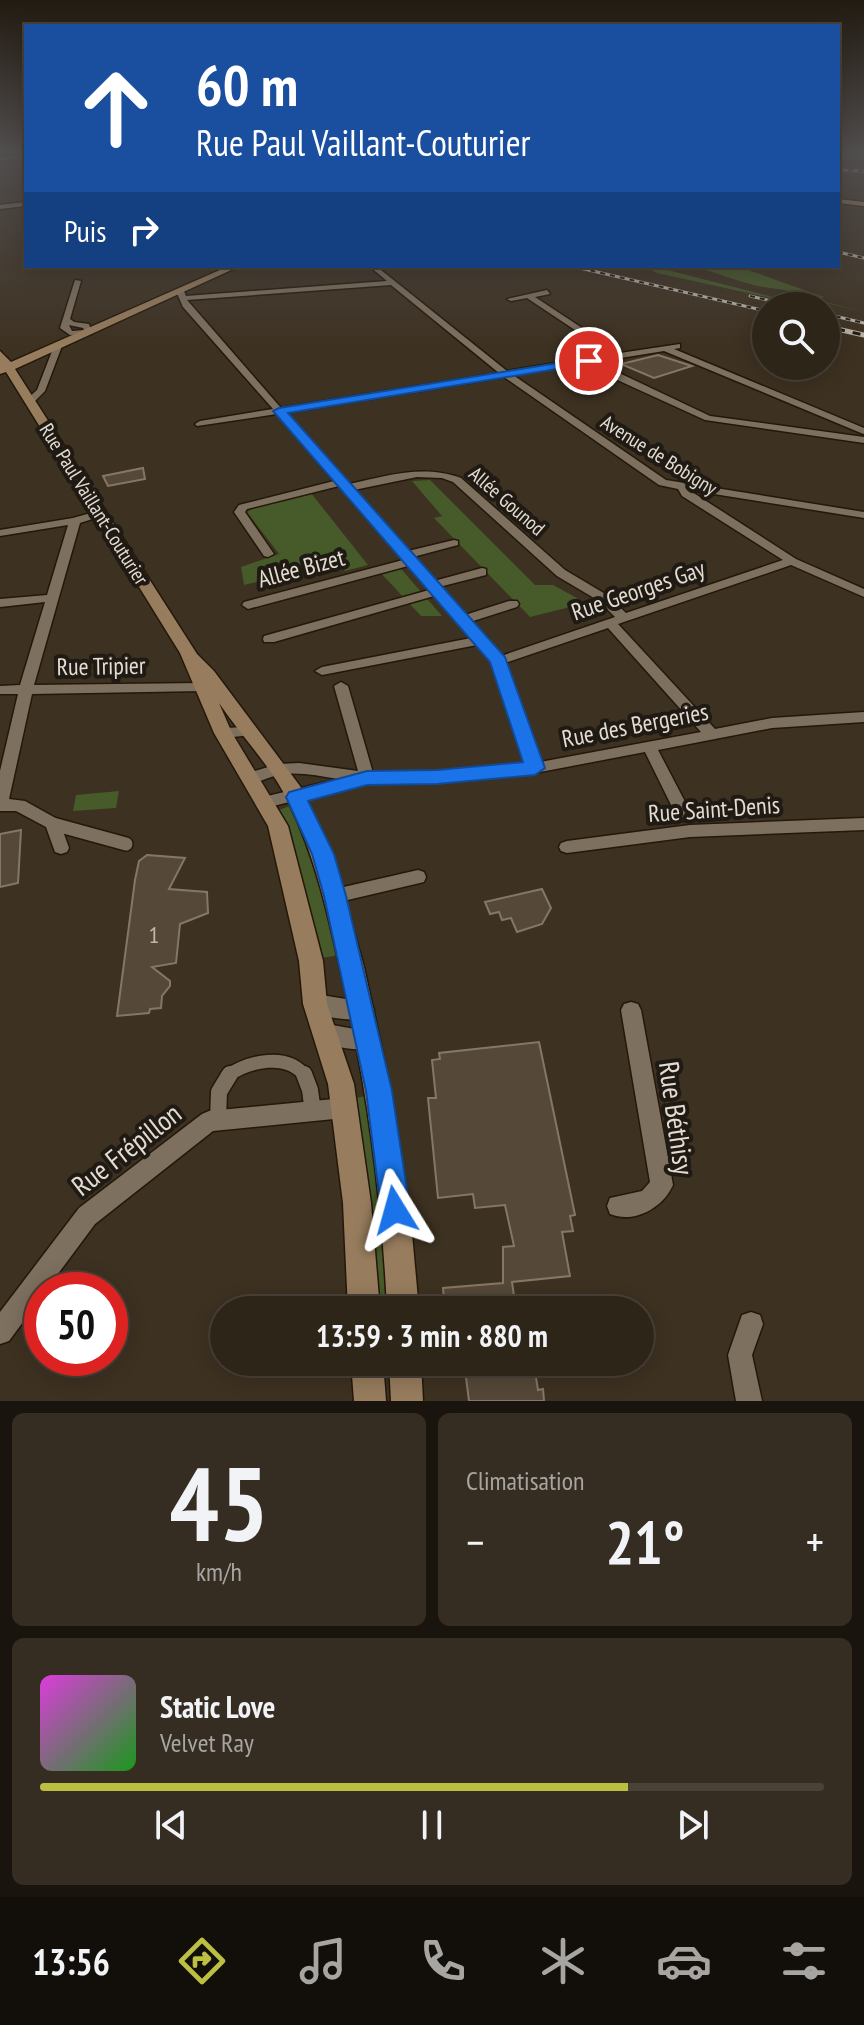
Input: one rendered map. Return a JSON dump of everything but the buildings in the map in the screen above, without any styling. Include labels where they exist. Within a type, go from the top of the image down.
[{"type":"main road","points":[[3,364],[75,327],[217,268]]},
{"type":"main road","points":[[3,364],[58,346],[75,327],[158,301],[182,297],[233,268]]},
{"type":"main road","name":"Rue Paul Vaillant-Couturier","points":[[3,364],[188,653],[223,733],[278,826],[311,961],[315,1004],[341,1084],[357,1203],[363,1296]]},
{"type":"main road","name":"Rue Paul Vaillant-Couturier","points":[[188,653],[212,676],[247,732],[278,769],[296,797],[323,854],[369,1040],[400,1240],[402,1296]]},
{"type":"main road","points":[[368,1376],[370,1401]]},
{"type":"main road","points":[[406,1376],[407,1401]]},
{"type":"street","name":"Avenue de Bobigny","points":[[375,268],[508,376],[651,476],[663,483],[682,486],[686,494],[792,561],[864,593]]},
{"type":"street","points":[[75,327],[77,281]]},
{"type":"street","points":[[182,297],[394,283]]},
{"type":"street","points":[[511,299],[547,292]]},
{"type":"street","points":[[529,296],[618,355]]},
{"type":"street","points":[[182,297],[498,661],[535,768]]},
{"type":"street","points":[[29,402],[41,391],[58,346]]},
{"type":"street","points":[[200,424],[677,346]]},
{"type":"street","points":[[665,348],[864,431]]},
{"type":"street","points":[[589,361],[708,418],[864,440]]},
{"type":"street","name":"Allée Gounod","points":[[268,554],[239,512],[243,507],[345,485],[421,473],[447,475],[457,480],[561,573],[603,598],[616,620],[711,734]]},
{"type":"street","points":[[682,486],[864,515]]},
{"type":"street","points":[[0,533],[75,521],[101,513]]},
{"type":"street","points":[[75,521],[50,598],[0,805],[19,805],[53,824],[126,844]]},
{"type":"street","name":"Allée Bizet","points":[[248,605],[454,543]]},
{"type":"street","name":"Rue Georges Gay","points":[[498,661],[792,561]]},
{"type":"street","points":[[269,639],[482,572]]},
{"type":"street","points":[[0,603],[50,598]]},
{"type":"street","points":[[463,620],[513,604]]},
{"type":"street","points":[[322,671],[482,640]]},
{"type":"street","points":[[341,686],[367,778]]},
{"type":"street","name":"Rue Tripier","points":[[0,690],[202,687]]},
{"type":"street","name":"Rue des Bergeries","points":[[250,778],[278,769],[367,778],[437,777],[535,768],[772,723],[864,717]]},
{"type":"street","points":[[223,733],[247,732]]},
{"type":"street","points":[[650,748],[685,817]]},
{"type":"street","name":"Rue des Bergeries","points":[[265,802],[367,778]]},
{"type":"street","points":[[53,824],[61,848]]},
{"type":"street","name":"Rue Saint-Denis","points":[[567,847],[690,831],[864,824]]},
{"type":"street","points":[[335,896],[418,877]]},
{"type":"street","points":[[315,1004],[363,1010]]},
{"type":"street","name":"Rue Béthisy","points":[[618,1206],[648,1201],[662,1185],[631,1010]]},
{"type":"street","points":[[327,1034],[369,1040]]},
{"type":"street","points":[[218,1120],[217,1098],[223,1081],[247,1066],[266,1061],[284,1062],[299,1069],[310,1084],[313,1114]]},
{"type":"street","name":"Rue Frépillon","points":[[0,1332],[87,1216],[209,1121],[313,1114],[344,1108]]},
{"type":"street","points":[[749,1401],[740,1355],[751,1324]]},
{"type":"green space","points":[[647,268],[660,268],[752,294],[657,273]]},
{"type":"green space","points":[[694,268],[743,268],[810,292],[789,292]]},
{"type":"green space","points":[[430,480],[535,585],[553,585],[586,603],[530,617],[434,518],[442,516],[412,481]]},
{"type":"green space","points":[[311,493],[368,565],[345,571],[335,562],[244,585],[241,567],[279,554],[247,512],[255,507]]},
{"type":"green space","points":[[396,563],[442,616],[421,616],[377,569]]},
{"type":"green space","points":[[119,791],[116,808],[73,811],[76,795]]},
{"type":"green space","points":[[292,805],[300,814],[341,955],[321,958],[297,860],[279,810]]},
{"type":"green space","points":[[371,1095],[394,1296],[379,1296],[377,1258],[355,1098]]},
{"type":"railway","points":[[840,252],[864,258]]},
{"type":"railway","points":[[580,268],[752,308]]},
{"type":"railway","points":[[840,317],[864,323]]},
{"type":"railway","points":[[840,330],[864,335]]},
{"type":"railway","points":[[840,330],[845,331]]},
{"type":"route","points":[[395,1210],[379,1091],[335,896],[323,854],[296,797],[324,787],[367,778],[437,777],[535,768],[498,661],[279,411],[589,361]]}]
